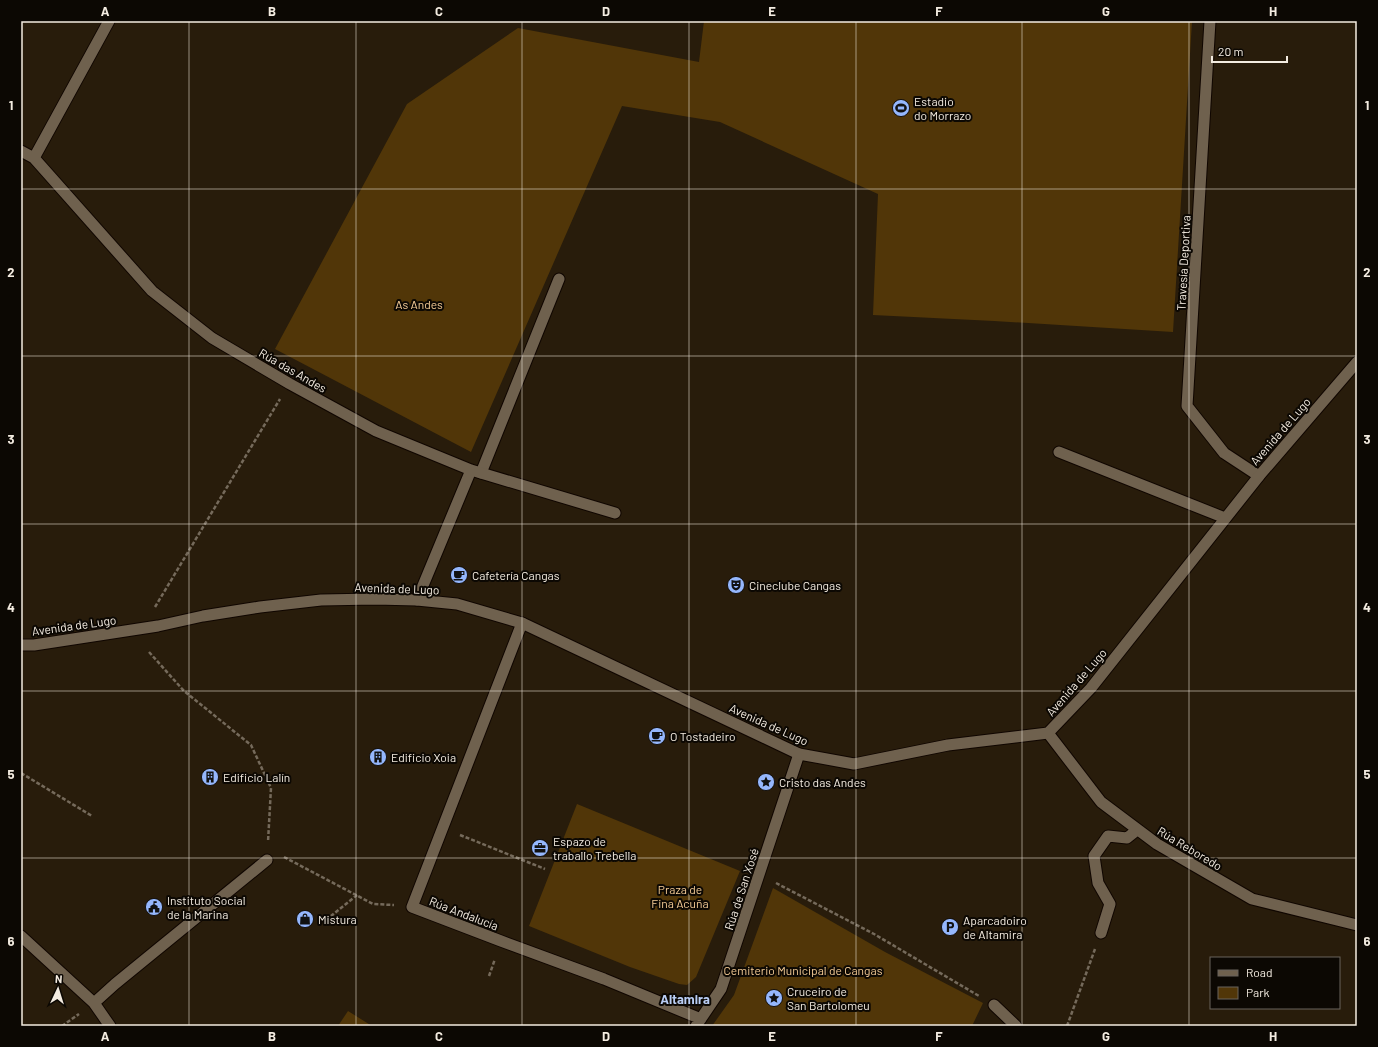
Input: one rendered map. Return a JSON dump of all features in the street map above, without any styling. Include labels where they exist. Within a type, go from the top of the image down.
[{"type":"street","points":[[34,158],[109,21]]},
{"type":"street","name":"Travesía Deportiva","points":[[1210,21],[1187,406],[1224,453],[1259,476]]},
{"type":"street","name":"Rúa das Andes","points":[[21,151],[34,158],[152,291],[212,338],[290,384],[376,431],[476,472],[615,513]]},
{"type":"street","points":[[417,600],[476,472],[559,279]]},
{"type":"street","name":"Avenida de Lugo","points":[[21,645],[34,645],[142,628],[252,608],[321,600],[417,600],[457,604],[522,623],[799,754],[854,764],[948,745],[1048,733],[1091,688],[1259,476],[1357,362]]},
{"type":"street","points":[[1059,452],[1225,518]]},
{"type":"street","name":"Rúa Andalucía","points":[[522,623],[412,907],[604,979],[699,1022]]},
{"type":"street","name":"Rúa Reboredo","points":[[1048,733],[1101,802],[1157,844],[1252,899],[1357,925]]},
{"type":"street","name":"Rúa de San Xosé","points":[[699,1022],[721,989],[799,754]]},
{"type":"street","points":[[1101,933],[1110,904],[1098,883],[1094,856],[1108,836],[1127,838],[1137,830]]},
{"type":"street","points":[[94,1003],[115,984],[267,860]]},
{"type":"street","points":[[21,936],[94,1003],[110,1026]]},
{"type":"street","points":[[994,1004],[1016,1026]]},
{"type":"path","points":[[142,628],[290,384]]},
{"type":"path","points":[[149,652],[184,691],[252,745],[271,788],[267,860],[285,857],[373,904],[412,907]]},
{"type":"path","points":[[21,773],[92,816]]},
{"type":"path","points":[[442,828],[544,869]]},
{"type":"path","points":[[759,874],[874,934],[994,1004]]},
{"type":"path","points":[[326,920],[357,895]]},
{"type":"path","points":[[1067,1026],[1101,933]]},
{"type":"green space","name":"As Andes","points":[[704,21],[1192,21],[1173,332],[873,315],[878,194],[720,122],[622,106],[471,452],[275,349],[407,104],[518,28],[699,62]]},
{"type":"green space","name":"Praza de Fina Acuña","points":[[577,804],[740,871],[696,977],[687,985],[679,984],[630,967],[529,926]]},
{"type":"green space","name":"Cemiterio Municipal de Cangas","points":[[773,888],[885,952],[983,1003],[972,1026],[712,1026],[734,995]]},
{"type":"green space","points":[[348,1011],[372,1026],[338,1026]]},
{"type":"place","name":"Estadio do Morrazo","points":[[901,108]]},
{"type":"place","name":"Cafetería Cangas","points":[[459,575]]},
{"type":"place","name":"Cineclube Cangas","points":[[736,585]]},
{"type":"place","name":"O Tostadeiro","points":[[657,736]]},
{"type":"place","name":"Edificio Xoia","points":[[378,757]]},
{"type":"place","name":"Edificio Lalín","points":[[210,777]]},
{"type":"place","name":"Cristo das Andes","points":[[766,782]]},
{"type":"place","name":"Espazo de traballo Trebella","points":[[540,848]]},
{"type":"place","name":"Instituto Social de la Marina","points":[[154,907]]},
{"type":"place","name":"Mistura","points":[[305,919]]},
{"type":"place","name":"Aparcadoiro de Altamira","points":[[950,927]]},
{"type":"place","name":"Cruceiro de San Bartolomeu","points":[[774,998]]},
{"type":"district","name":"Altamira","points":[[685,999]]}]
